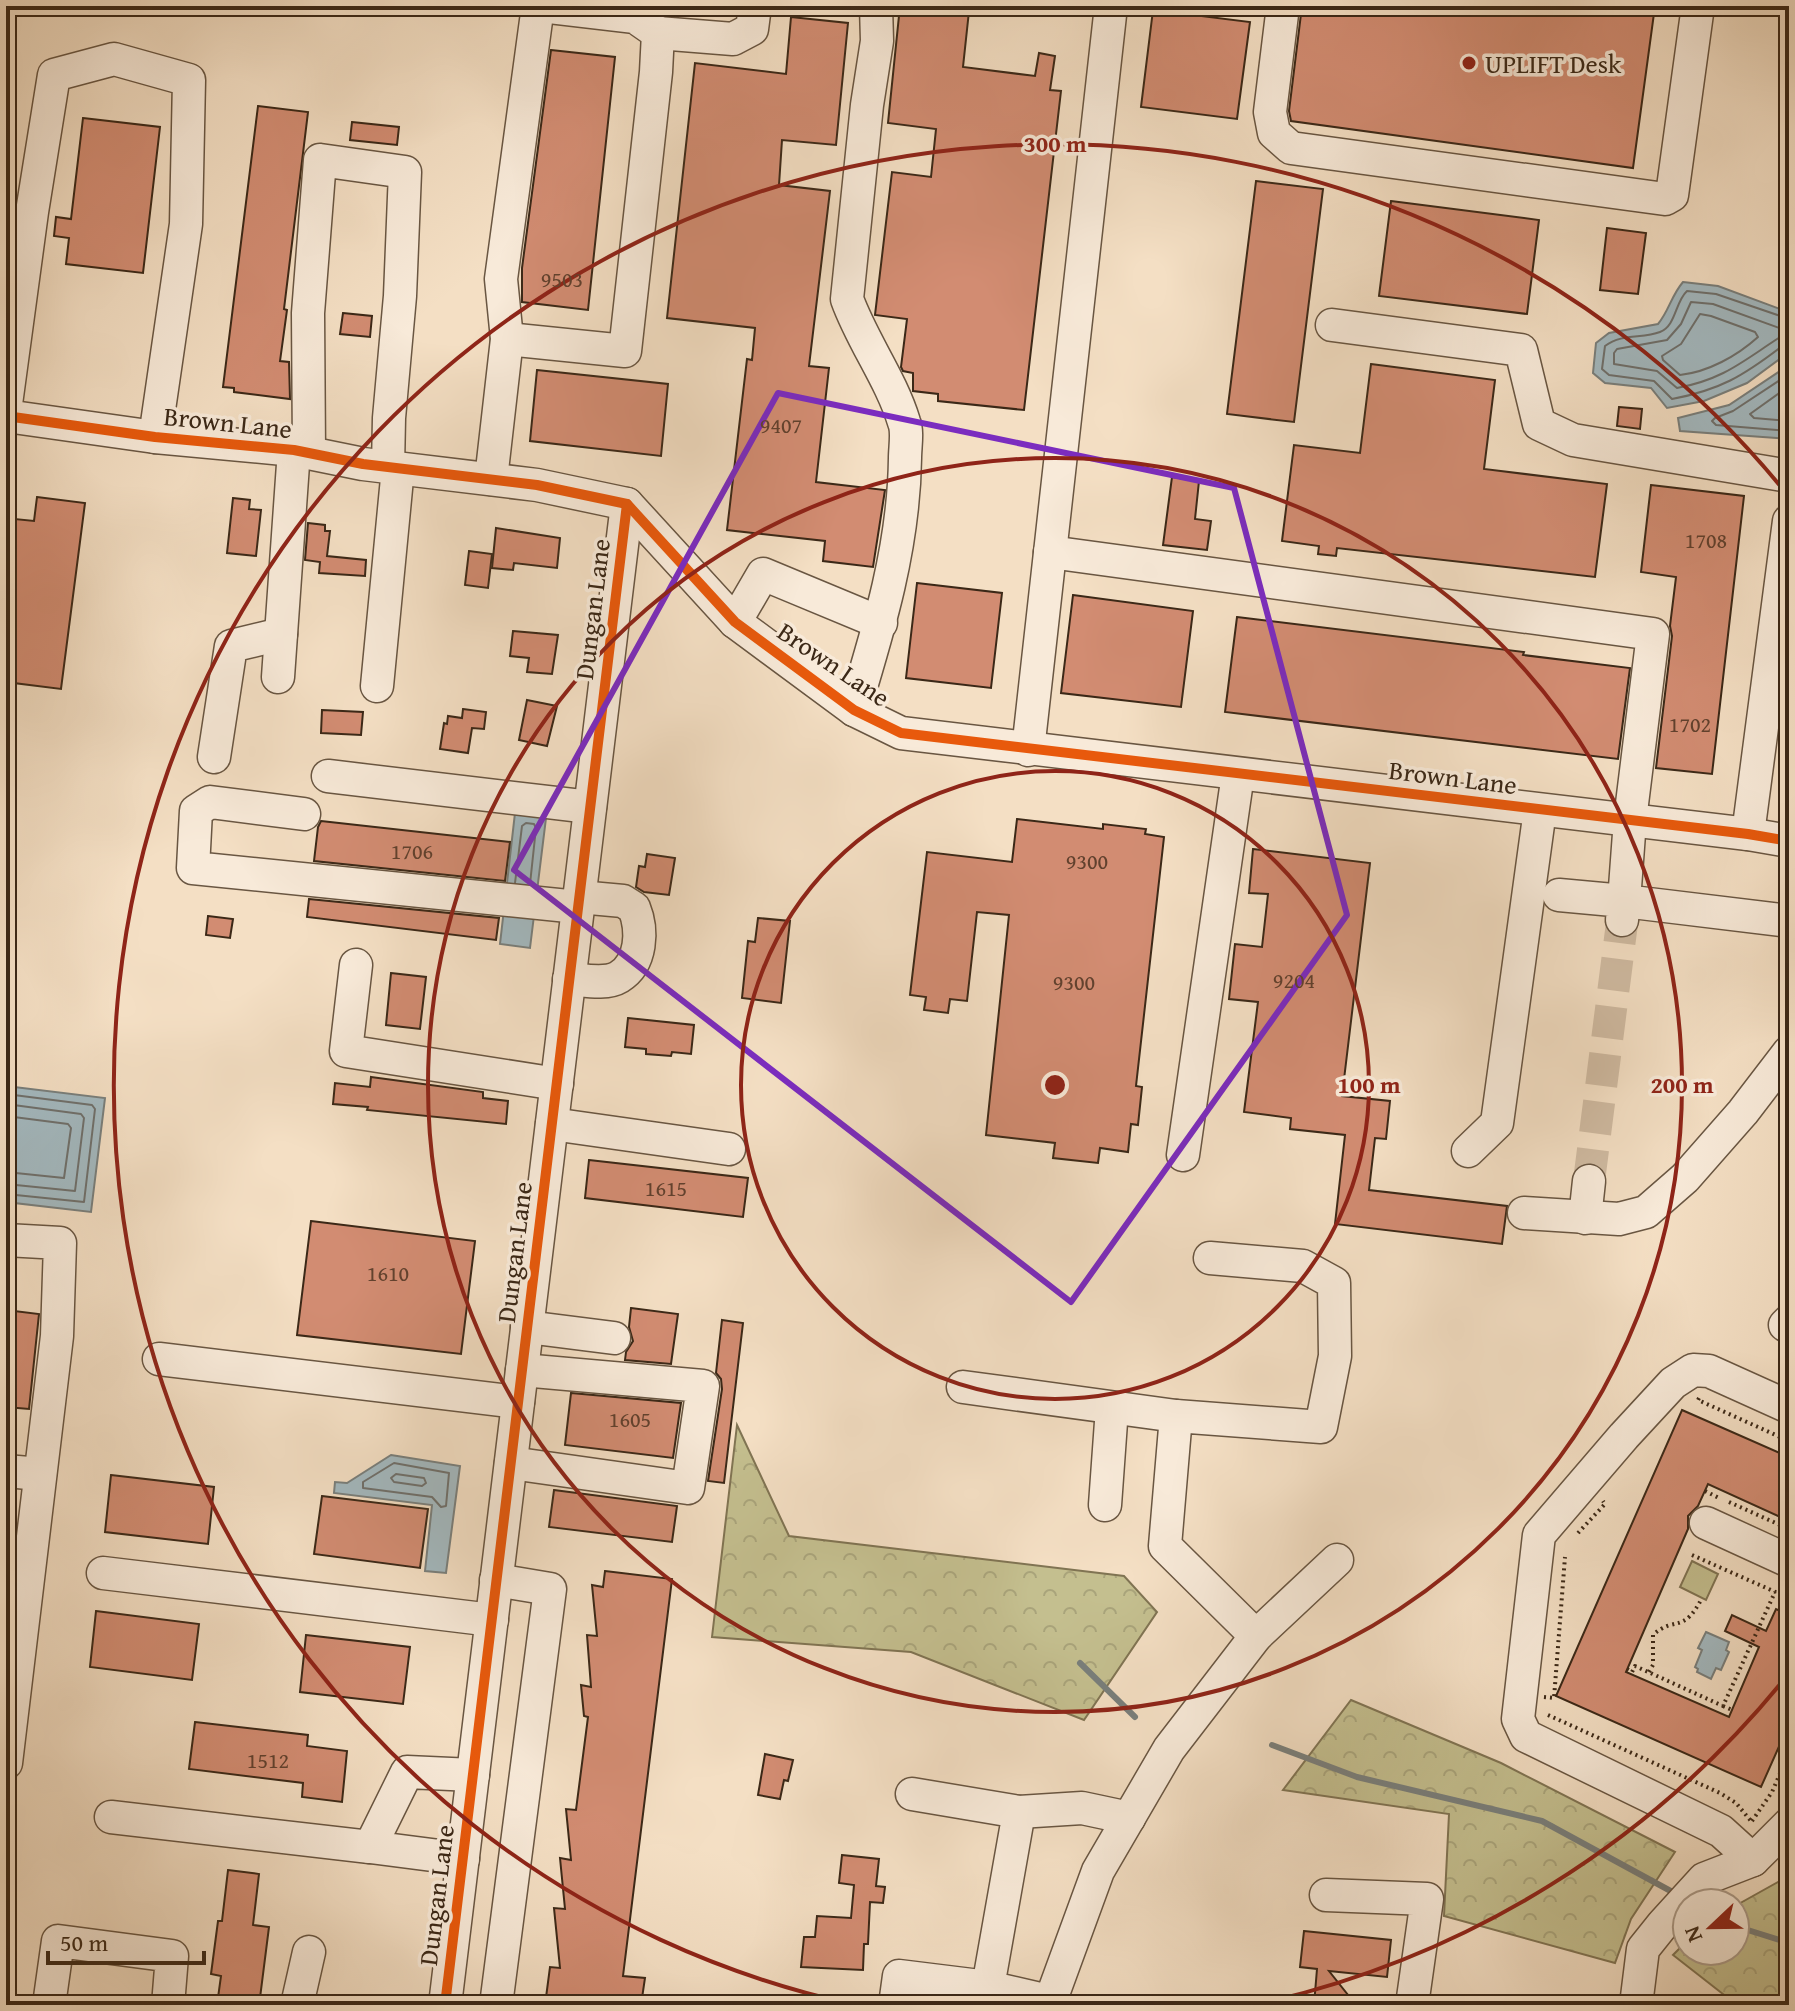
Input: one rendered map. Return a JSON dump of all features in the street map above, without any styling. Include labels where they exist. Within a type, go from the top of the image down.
[{"type":"street","points":[[491,479],[507,339],[501,279],[540,6],[643,19],[733,39],[752,29],[755,6]]},
{"type":"street","points":[[854,710],[881,623],[896,554],[905,480],[905,424],[858,329],[847,299],[867,105],[877,41],[876,6]]},
{"type":"street","points":[[1028,750],[1111,6]]},
{"type":"street","points":[[1283,6],[1270,112],[1274,133],[1291,148],[1665,199],[1672,195],[1698,6]]},
{"type":"street","points":[[507,339],[625,351],[643,19]]},
{"type":"street","points":[[6,404],[54,75],[114,59],[189,80],[186,224],[155,437]]},
{"type":"street","points":[[278,677],[302,452],[308,313],[320,160],[405,172],[400,296],[389,418],[393,468],[377,686]]},
{"type":"street","points":[[1332,325],[1521,350],[1539,424],[1573,440],[1789,476]]},
{"type":"street","name":"Brown Lane","points":[[6,416],[155,437],[302,452],[393,468],[537,485],[627,504],[735,622],[854,710],[901,733],[1789,841]]},
{"type":"street","name":"Dungan Lane","points":[[447,2005],[557,1084],[579,980],[587,901],[590,807],[627,504]]},
{"type":"street","points":[[1748,834],[1789,521]]},
{"type":"street","points":[[1050,552],[1653,634],[1630,820],[1623,912]]},
{"type":"street","points":[[735,622],[763,574],[881,623]]},
{"type":"street","points":[[214,757],[231,646],[281,634]]},
{"type":"street","points":[[1183,1155],[1238,774]]},
{"type":"street","points":[[328,776],[590,807]]},
{"type":"street","points":[[304,814],[210,802],[196,811],[193,868],[587,901],[623,901],[634,908],[640,940],[631,964],[618,978],[579,980]]},
{"type":"street","points":[[1468,1151],[1497,1123],[1540,810]]},
{"type":"street","points":[[1559,895],[1623,912],[1789,921]]},
{"type":"street","points":[[356,965],[346,1051],[557,1084]]},
{"type":"street","points":[[1524,1213],[1619,1219],[1646,1212],[1685,1178],[1743,1112],[1789,1052]]},
{"type":"street","points":[[552,1124],[729,1149]]},
{"type":"street","points":[[1585,1218],[1589,1181]]},
{"type":"street","points":[[6,1240],[60,1243],[57,1336],[6,1763]]},
{"type":"street","points":[[963,1387],[1176,1416],[1321,1427],[1335,1356],[1334,1283],[1303,1266],[1210,1258]]},
{"type":"street","points":[[527,1327],[614,1338]]},
{"type":"street","points":[[159,1359],[518,1402]]},
{"type":"street","points":[[511,1463],[688,1488],[703,1386],[522,1370]]},
{"type":"street","points":[[1753,1860],[1721,1831],[1526,1736],[1518,1719],[1539,1535],[1624,1436],[1673,1383],[1693,1370],[1709,1371],[1789,1407]]},
{"type":"street","points":[[1105,1505],[1112,1408]]},
{"type":"street","points":[[1176,1416],[1165,1546],[1256,1636]]},
{"type":"street","points":[[6,1471],[40,1474]]},
{"type":"street","points":[[1706,1523],[1789,1561]]},
{"type":"street","points":[[895,2005],[899,1976],[986,1996],[1049,2003],[1098,1871],[1169,1749],[1256,1636],[1337,1560]]},
{"type":"street","points":[[103,1573],[492,1620]]},
{"type":"street","points":[[496,1580],[550,1589],[496,2005]]},
{"type":"street","points":[[370,1847],[407,1772],[472,1780],[524,1792]]},
{"type":"street","points":[[912,1794],[1019,1812],[1082,1808],[1129,1818]]},
{"type":"street","points":[[986,1996],[1019,1812]]},
{"type":"street","points":[[111,1817],[463,1859]]},
{"type":"street","points":[[1636,2005],[1643,1949],[1663,1924],[1704,1879],[1753,1860],[1789,1824]]},
{"type":"street","points":[[1326,1895],[1427,1899],[1412,2005]]},
{"type":"street","points":[[49,2005],[58,1941],[172,1956],[168,2005]]},
{"type":"street","points":[[297,2005],[309,1952]]},
{"type":"path","points":[[1704,1386],[1698,1400],[1789,1441]]},
{"type":"path","points":[[1705,1491],[1789,1529]]},
{"type":"path","points":[[1576,1536],[1605,1504],[1599,1498]]},
{"type":"path","points":[[1532,1696],[1554,1698],[1566,1546]]},
{"type":"path","points":[[1692,1555],[1789,1598]]},
{"type":"path","points":[[1714,1572],[1717,1565]]},
{"type":"path","points":[[1723,1706],[1775,1592]]},
{"type":"path","points":[[1649,1672],[1653,1665],[1653,1635],[1660,1629],[1683,1623],[1693,1616],[1702,1598]]},
{"type":"path","points":[[1627,1669],[1632,1672],[1635,1666],[1732,1710]]},
{"type":"path","points":[[1546,1714],[1720,1793],[1736,1803],[1750,1822],[1772,1792],[1789,1753]]},
{"type":"highlighted area","points":[[778,393],[1234,488],[1347,915],[1071,1302],[514,870]]},
{"type":"green space","points":[[737,1425],[789,1536],[1124,1576],[1157,1612],[1084,1720],[911,1652],[712,1637]]},
{"type":"green space","points":[[1692,1561],[1718,1574],[1706,1600],[1680,1587]]},
{"type":"green space","points":[[1351,1700],[1501,1763],[1675,1852],[1631,1919],[1615,1963],[1444,1916],[1449,1814],[1283,1790]]},
{"type":"green space","points":[[1778,1882],[1789,1885],[1789,2005],[1737,2005],[1688,1967],[1751,1967],[1751,1897]]},
{"type":"water","points":[[1683,282],[1718,286],[1788,312],[1789,352],[1747,383],[1704,401],[1667,408],[1651,388],[1605,383],[1593,373],[1596,343],[1609,333],[1658,324]]},
{"type":"water","points":[[1789,365],[1789,439],[1680,431],[1678,418],[1729,405]]},
{"type":"water","points":[[515,813],[546,818],[530,948],[500,944]]},
{"type":"water","points":[[6,1086],[105,1098],[91,1212],[6,1202]]},
{"type":"water","points":[[391,1455],[460,1466],[446,1573],[425,1571],[432,1505],[334,1493],[335,1482],[347,1483]]},
{"type":"water","points":[[1706,1632],[1729,1642],[1726,1650],[1729,1652],[1721,1670],[1716,1668],[1711,1679],[1697,1672],[1695,1667],[1702,1650],[1698,1648]]},
{"type":"building","points":[[900,6],[969,11],[963,67],[1035,76],[1039,53],[1055,56],[1050,90],[1061,91],[1024,410],[938,401],[938,394],[913,391],[913,373],[903,371],[901,367],[907,319],[875,315],[892,172],[931,177],[936,129],[888,123]]},
{"type":"building","name":"UPLIFT Desk","points":[[1302,6],[1655,6],[1633,168],[1291,121],[1289,111]]},
{"type":"building","points":[[1153,10],[1250,22],[1237,119],[1141,107]]},
{"type":"building","points":[[791,17],[848,23],[836,145],[782,140],[779,185],[830,191],[809,366],[829,368],[816,482],[885,490],[873,567],[823,561],[825,541],[727,530],[747,359],[752,360],[755,328],[667,318],[695,63],[786,74]]},
{"type":"building","points":[[551,50],[615,57],[588,310],[522,302],[522,268]]},
{"type":"building","points":[[258,106],[308,112],[280,361],[289,362],[290,399],[234,392],[234,388],[223,387]]},
{"type":"building","points":[[83,118],[160,127],[143,273],[66,264],[69,238],[54,236],[56,217],[71,219]]},
{"type":"building","points":[[352,122],[399,127],[397,145],[350,140]]},
{"type":"building","points":[[1256,181],[1323,189],[1294,422],[1227,414]]},
{"type":"building","points":[[1391,201],[1539,220],[1527,314],[1379,296]]},
{"type":"building","points":[[1607,228],[1646,233],[1638,294],[1600,290]]},
{"type":"building","points":[[343,313],[372,316],[370,337],[340,334]]},
{"type":"building","points":[[1371,364],[1495,380],[1484,469],[1607,484],[1595,577],[1337,548],[1336,556],[1318,554],[1319,546],[1282,541],[1294,445],[1360,453]]},
{"type":"building","points":[[537,370],[668,384],[661,456],[530,441]]},
{"type":"building","points":[[1619,407],[1642,409],[1640,429],[1617,426]]},
{"type":"building","points":[[1172,477],[1199,481],[1195,519],[1211,521],[1207,550],[1163,545]]},
{"type":"building","points":[[1651,485],[1744,496],[1712,774],[1656,768],[1676,577],[1641,572]]},
{"type":"building","points":[[37,497],[85,503],[61,689],[6,682],[6,590],[15,519],[34,521]]},
{"type":"building","points":[[233,498],[250,500],[249,509],[261,510],[256,556],[227,553]]},
{"type":"building","points":[[308,523],[325,525],[325,531],[330,531],[327,556],[366,560],[365,576],[319,573],[320,562],[305,560]]},
{"type":"building","points":[[496,528],[560,538],[557,568],[514,563],[513,570],[492,568]]},
{"type":"building","points":[[469,551],[492,554],[488,588],[465,585]]},
{"type":"building","points":[[917,583],[1002,593],[991,688],[906,678]]},
{"type":"building","points":[[1073,595],[1193,611],[1181,707],[1061,693]]},
{"type":"building","points":[[1237,617],[1630,668],[1618,759],[1225,712]]},
{"type":"building","points":[[513,631],[558,635],[552,674],[527,672],[529,658],[510,656]]},
{"type":"building","points":[[527,700],[557,706],[547,746],[519,740]]},
{"type":"building","points":[[463,709],[486,712],[484,729],[472,728],[468,753],[440,749],[448,716],[462,718]]},
{"type":"building","points":[[322,710],[363,712],[361,735],[321,733]]},
{"type":"building","points":[[1017,819],[1103,829],[1103,824],[1146,829],[1145,834],[1164,837],[1136,1086],[1142,1087],[1138,1125],[1131,1124],[1128,1152],[1100,1148],[1098,1163],[1053,1158],[1055,1143],[986,1135],[1009,915],[977,912],[967,1001],[950,999],[948,1013],[924,1010],[926,997],[910,995],[927,852],[1012,862]]},
{"type":"building","points":[[321,821],[510,842],[505,881],[314,861]]},
{"type":"building","points":[[1253,849],[1370,863],[1342,1096],[1390,1101],[1386,1139],[1375,1138],[1369,1190],[1507,1206],[1502,1244],[1335,1224],[1345,1135],[1290,1129],[1291,1118],[1244,1112],[1258,1002],[1229,999],[1235,944],[1262,947],[1268,894],[1249,893]]},
{"type":"building","points":[[647,854],[675,858],[669,895],[644,892],[636,887],[639,866],[645,867]]},
{"type":"building","points":[[309,899],[499,918],[496,940],[307,917]]},
{"type":"building","points":[[208,916],[233,919],[230,938],[206,935]]},
{"type":"building","points":[[758,918],[790,921],[781,1003],[742,998],[748,941],[755,942]]},
{"type":"building","points":[[391,973],[426,977],[420,1029],[386,1025]]},
{"type":"building","points":[[628,1018],[694,1025],[691,1054],[646,1054],[646,1049],[625,1047]]},
{"type":"building","points":[[371,1077],[483,1092],[483,1098],[508,1101],[506,1124],[333,1104],[335,1083],[370,1087]]},
{"type":"building","points":[[589,1160],[748,1178],[743,1217],[585,1198]]},
{"type":"building","points":[[311,1221],[475,1241],[461,1354],[297,1335]]},
{"type":"building","points":[[631,1308],[678,1314],[671,1364],[625,1360],[633,1341],[629,1327]]},
{"type":"building","points":[[6,1310],[39,1314],[29,1409],[6,1407]]},
{"type":"building","points":[[722,1320],[743,1323],[724,1483],[708,1481],[722,1389],[721,1379],[716,1373]]},
{"type":"building","points":[[571,1393],[681,1403],[673,1458],[565,1445]]},
{"type":"building","points":[[1682,1410],[1789,1457],[1789,1521],[1708,1484],[1698,1506],[1688,1516],[1688,1529],[1626,1672],[1729,1717],[1759,1647],[1725,1631],[1732,1615],[1766,1631],[1776,1609],[1789,1615],[1789,1724],[1761,1787],[1556,1696]]},
{"type":"building","points":[[111,1475],[214,1487],[208,1544],[105,1532]]},
{"type":"building","points":[[554,1490],[677,1506],[672,1542],[549,1527]]},
{"type":"building","points":[[322,1496],[428,1509],[420,1568],[314,1554]]},
{"type":"building","points":[[605,1571],[672,1579],[623,1976],[645,1978],[641,2005],[545,2005],[550,1967],[560,1968],[554,1908],[565,1909],[560,1858],[571,1860],[566,1809],[576,1810],[588,1717],[584,1716],[581,1685],[591,1687],[587,1635],[597,1636],[592,1585],[603,1587]]},
{"type":"building","points":[[96,1611],[199,1624],[192,1680],[90,1667]]},
{"type":"building","points":[[306,1635],[410,1647],[403,1704],[300,1692]]},
{"type":"building","points":[[195,1722],[308,1735],[307,1746],[347,1751],[342,1802],[302,1797],[303,1783],[189,1769]]},
{"type":"building","points":[[765,1754],[793,1760],[780,1799],[758,1795]]},
{"type":"building","points":[[842,1855],[879,1859],[876,1886],[885,1887],[883,1903],[870,1902],[863,1970],[801,1967],[804,1937],[815,1937],[817,1916],[851,1918],[854,1885],[839,1883]]},
{"type":"building","points":[[228,1870],[259,1874],[253,1925],[269,1927],[260,1998],[256,1998],[255,2005],[217,2005],[221,1976],[211,1974]]},
{"type":"building","points":[[1304,1931],[1391,1940],[1387,1977],[1329,1971],[1356,2005],[1314,2005],[1317,1969],[1300,1967]]},
{"type":"waterway","points":[[1080,1663],[1135,1717]]},
{"type":"waterway","points":[[1272,1745],[1357,1777],[1542,1821],[1671,1891]]},
{"type":"waterway","points":[[1751,1931],[1789,1943]]},
{"type":"tunnel","points":[[1589,1181],[1622,923]]},
{"type":"cycle path","points":[[6,416],[155,437],[294,450],[363,464],[537,485],[627,504],[735,622],[854,710],[901,733],[1789,841]]},
{"type":"cycle path","points":[[445,2005],[627,504]]},
{"type":"place","name":"UPLIFT Desk","points":[[1469,63]]}]
